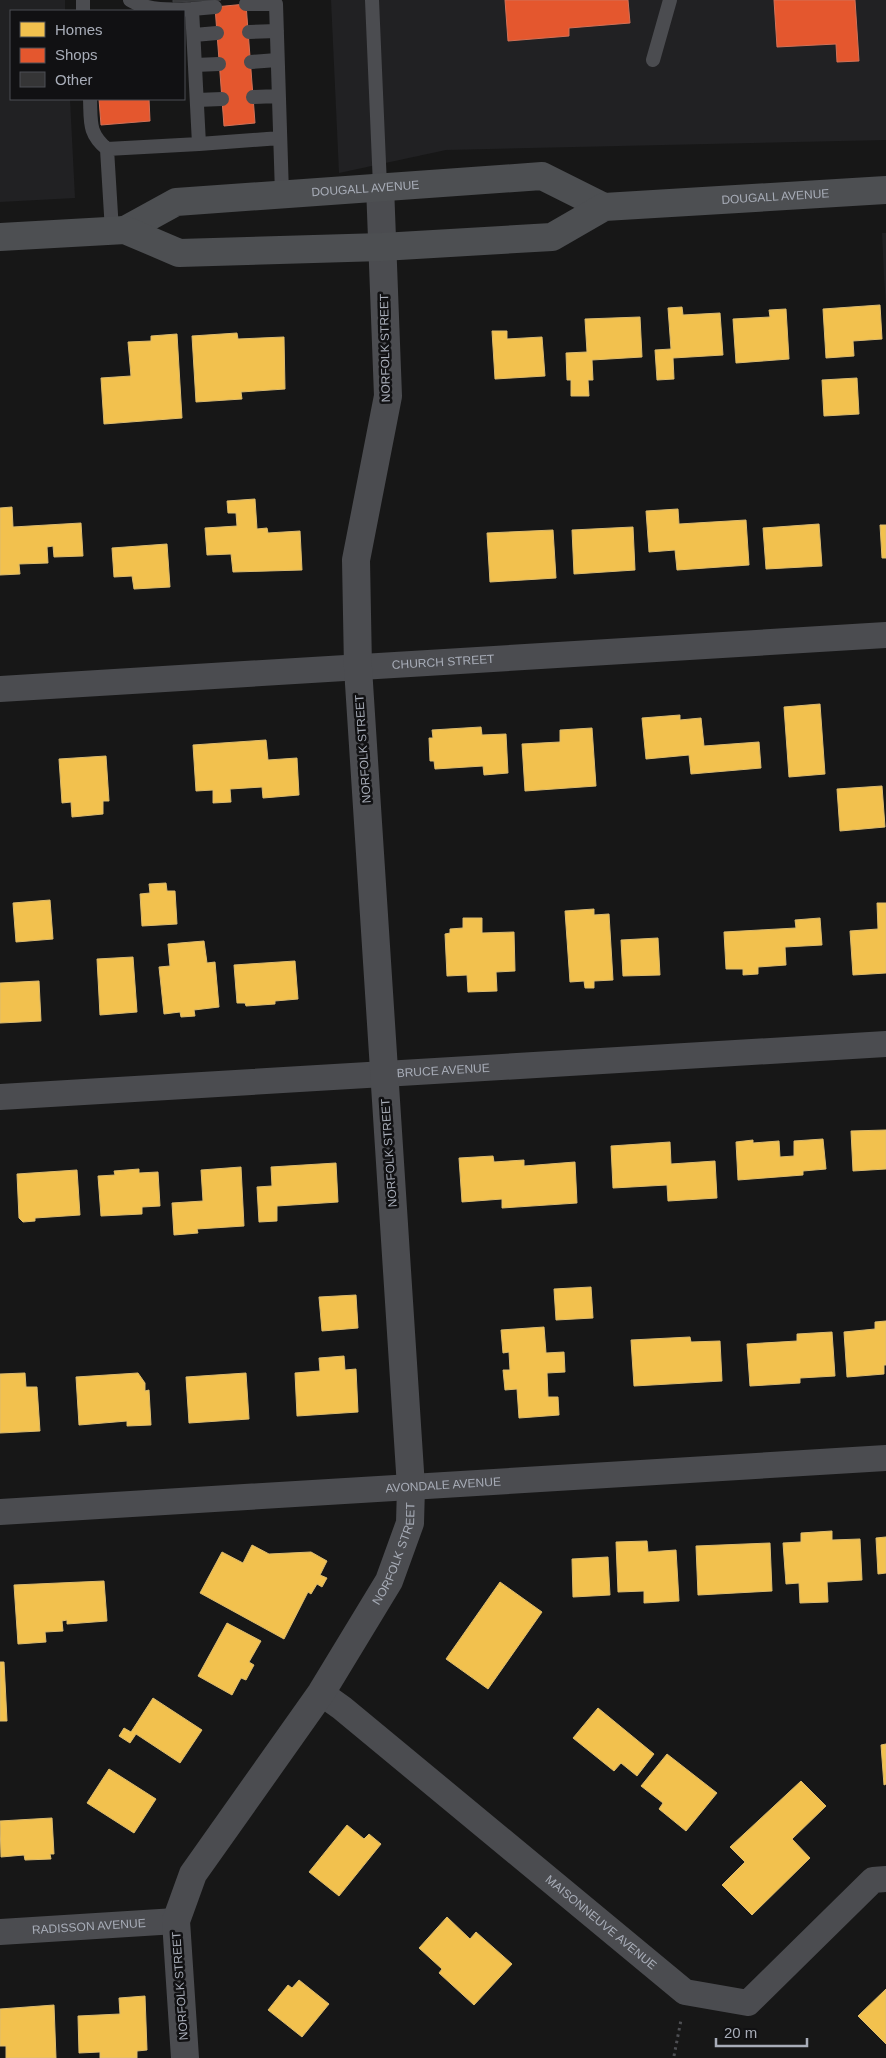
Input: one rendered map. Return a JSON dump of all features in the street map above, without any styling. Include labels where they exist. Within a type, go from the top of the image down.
[{"type":"main road","name":"DOUGALL AVENUE","points":[[0,237],[119,230],[176,202],[380,186],[542,176],[604,207]]},
{"type":"main road","name":"DOUGALL AVENUE","points":[[119,230],[179,253],[382,247],[552,237],[604,207],[886,190]]},
{"type":"street","name":"NORFOLK STREET","points":[[184,2058],[176,1921],[193,1874],[321,1693],[389,1581],[410,1523],[411,1487],[358,668],[356,560],[388,396],[380,186]]},
{"type":"street","name":"CHURCH STREET","points":[[0,689],[886,635]]},
{"type":"street","name":"BRUCE AVENUE","points":[[0,1097],[886,1044]]},
{"type":"street","name":"AVONDALE AVENUE","points":[[0,1512],[886,1458]]},
{"type":"street","name":"MAISONNEUVE AVENUE","points":[[321,1693],[350,1714],[685,1992],[748,2003],[873,1880],[886,1879]]},
{"type":"street","name":"RADISSON AVENUE","points":[[0,1932],[176,1921]]},
{"type":"lane","points":[[130,0],[138,5],[161,9],[215,7]]},
{"type":"lane","points":[[372,0],[380,186]]},
{"type":"lane","points":[[653,60],[670,0]]},
{"type":"lane","points":[[246,4],[276,2],[282,194]]},
{"type":"lane","points":[[192,9],[199,144]]},
{"type":"lane","points":[[248,32],[277,30]]},
{"type":"lane","points":[[194,35],[217,34]]},
{"type":"lane","points":[[251,62],[277,60]]},
{"type":"lane","points":[[195,65],[219,64]]},
{"type":"lane","points":[[254,97],[278,96]]},
{"type":"lane","points":[[197,100],[222,98]]},
{"type":"lane","points":[[90,100],[92,127],[96,140],[108,149],[280,138]]},
{"type":"lane","points":[[108,149],[119,230]]},
{"type":"path","points":[[674,2056],[681,2018]]},
{"type":"shaded area","points":[[0,0],[65,0],[65,10],[10,10],[10,100],[70,100],[75,198],[0,202]]},
{"type":"shaded area","points":[[331,0],[886,0],[886,140],[446,150],[339,173]]},
{"type":"shaded area","points":[[882,233],[886,233],[886,305],[884,276]]},
{"type":"building: Homes","points":[[880,305],[882,339],[853,341],[854,356],[826,358],[823,309]]},
{"type":"building: Homes","points":[[682,307],[683,315],[720,313],[723,355],[673,358],[674,379],[657,380],[655,350],[671,349],[668,308]]},
{"type":"building: Homes","points":[[786,309],[789,359],[736,363],[733,319],[770,317],[769,310]]},
{"type":"building: Homes","points":[[640,317],[642,357],[592,360],[593,380],[588,380],[589,396],[571,396],[571,380],[567,380],[566,353],[587,352],[585,319]]},
{"type":"building: Homes","points":[[492,331],[507,331],[507,339],[542,337],[545,376],[495,379]]},
{"type":"building: Homes","points":[[237,333],[238,339],[284,337],[285,389],[241,392],[242,399],[196,402],[192,336]]},
{"type":"building: Homes","points":[[177,334],[182,418],[104,424],[101,378],[131,376],[128,342],[151,341],[151,336]]},
{"type":"building: Homes","points":[[857,378],[859,414],[824,416],[822,380]]},
{"type":"building: Homes","points":[[255,499],[257,529],[267,528],[268,533],[300,531],[302,570],[233,572],[231,554],[207,555],[205,528],[237,526],[236,513],[228,513],[227,501]]},
{"type":"building: Homes","points":[[12,507],[13,527],[81,523],[83,556],[54,557],[53,546],[47,547],[48,563],[19,564],[20,574],[0,575],[0,508]]},
{"type":"building: Homes","points":[[678,509],[679,524],[746,520],[749,565],[677,570],[675,550],[649,552],[646,511]]},
{"type":"building: Homes","points":[[819,524],[822,566],[766,569],[763,528]]},
{"type":"building: Homes","points":[[880,525],[886,525],[886,558],[882,558]]},
{"type":"building: Homes","points":[[633,527],[635,570],[574,574],[572,530]]},
{"type":"building: Homes","points":[[553,530],[556,578],[490,582],[487,533]]},
{"type":"building: Homes","points":[[167,544],[170,587],[134,589],[132,576],[114,577],[112,548]]},
{"type":"building: Homes","points":[[820,704],[825,774],[789,777],[784,707]]},
{"type":"building: Homes","points":[[680,715],[680,720],[701,718],[704,746],[759,742],[761,768],[691,774],[689,755],[646,759],[642,718]]},
{"type":"building: Homes","points":[[481,727],[482,735],[506,734],[508,773],[484,775],[483,766],[435,769],[434,761],[430,761],[429,738],[433,738],[432,730]]},
{"type":"building: Homes","points":[[592,728],[596,786],[525,791],[522,744],[560,742],[560,730]]},
{"type":"building: Homes","points":[[266,740],[268,760],[297,758],[299,795],[263,798],[262,787],[230,789],[231,802],[213,803],[213,790],[196,791],[193,745]]},
{"type":"building: Homes","points":[[106,756],[109,801],[103,801],[103,814],[72,817],[71,802],[62,803],[59,759]]},
{"type":"building: Homes","points":[[882,786],[885,827],[840,831],[837,789]]},
{"type":"building: Homes","points":[[166,883],[167,891],[175,891],[177,924],[142,926],[140,894],[150,893],[149,884]]},
{"type":"building: Homes","points":[[50,900],[53,939],[16,942],[13,903]]},
{"type":"building: Homes","points":[[877,903],[886,903],[886,973],[853,975],[850,931],[878,929]]},
{"type":"building: Homes","points":[[594,909],[594,915],[609,914],[613,980],[594,981],[594,988],[585,988],[584,981],[570,982],[565,911]]},
{"type":"building: Homes","points":[[463,918],[482,918],[482,933],[514,932],[515,971],[496,972],[497,991],[468,992],[467,975],[447,976],[445,934],[450,933],[450,929],[463,928]]},
{"type":"building: Homes","points":[[820,918],[822,945],[785,947],[786,965],[758,967],[758,974],[743,975],[743,969],[726,969],[724,932],[796,928],[795,920]]},
{"type":"building: Homes","points":[[658,938],[660,975],[623,976],[621,940]]},
{"type":"building: Homes","points":[[204,941],[207,963],[215,962],[219,1007],[194,1010],[195,1016],[181,1017],[180,1012],[164,1014],[159,967],[170,966],[168,944]]},
{"type":"building: Homes","points":[[133,957],[137,1012],[100,1015],[97,959]]},
{"type":"building: Homes","points":[[295,961],[298,999],[275,1001],[275,1004],[246,1006],[245,1003],[237,1003],[234,965]]},
{"type":"building: Homes","points":[[39,981],[41,1021],[0,1023],[0,983]]},
{"type":"building: Homes","points":[[886,1130],[886,1169],[853,1171],[851,1131]]},
{"type":"building: Homes","points":[[823,1139],[826,1169],[803,1171],[803,1175],[738,1180],[736,1142],[753,1140],[753,1143],[779,1141],[780,1157],[794,1156],[794,1141]]},
{"type":"building: Homes","points":[[670,1142],[671,1164],[715,1161],[717,1198],[668,1201],[667,1185],[613,1188],[611,1146]]},
{"type":"building: Homes","points":[[493,1156],[494,1162],[524,1160],[524,1166],[575,1162],[577,1203],[502,1208],[502,1199],[462,1202],[459,1158]]},
{"type":"building: Homes","points":[[336,1163],[338,1202],[277,1206],[277,1221],[259,1222],[257,1187],[272,1186],[271,1167]]},
{"type":"building: Homes","points":[[241,1167],[244,1226],[197,1229],[198,1233],[174,1235],[172,1203],[203,1201],[201,1170]]},
{"type":"building: Homes","points":[[139,1169],[139,1173],[158,1172],[160,1206],[142,1207],[142,1214],[101,1216],[98,1176],[115,1175],[114,1171]]},
{"type":"building: Homes","points":[[77,1170],[80,1215],[35,1218],[35,1221],[23,1222],[19,1218],[17,1174]]},
{"type":"building: Homes","points":[[591,1287],[593,1318],[556,1320],[554,1289]]},
{"type":"building: Homes","points":[[356,1295],[358,1328],[322,1331],[319,1297]]},
{"type":"building: Homes","points":[[886,1321],[886,1365],[884,1365],[884,1374],[847,1377],[844,1332],[875,1329],[875,1322]]},
{"type":"building: Homes","points":[[544,1327],[546,1353],[564,1352],[565,1372],[547,1373],[548,1397],[558,1397],[559,1415],[519,1418],[517,1389],[505,1390],[503,1370],[510,1370],[509,1352],[503,1353],[501,1330]]},
{"type":"building: Homes","points":[[832,1332],[835,1376],[800,1378],[800,1383],[750,1386],[747,1344],[797,1341],[797,1334]]},
{"type":"building: Homes","points":[[690,1337],[691,1342],[720,1341],[722,1381],[634,1386],[631,1340]]},
{"type":"building: Homes","points":[[344,1356],[345,1370],[356,1369],[358,1412],[297,1416],[295,1373],[320,1371],[319,1358]]},
{"type":"building: Homes","points":[[25,1373],[26,1387],[37,1387],[40,1431],[0,1433],[0,1374]]},
{"type":"building: Homes","points":[[138,1373],[145,1383],[145,1391],[149,1390],[151,1425],[127,1426],[127,1421],[79,1425],[76,1377]]},
{"type":"building: Homes","points":[[246,1373],[249,1419],[189,1423],[186,1377]]},
{"type":"building: Homes","points":[[832,1531],[832,1540],[860,1539],[862,1580],[827,1582],[828,1602],[800,1603],[799,1583],[786,1584],[783,1543],[801,1542],[801,1533]]},
{"type":"building: Homes","points":[[886,1537],[886,1573],[878,1574],[876,1538]]},
{"type":"building: Homes","points":[[647,1541],[648,1552],[676,1550],[679,1601],[644,1603],[644,1591],[618,1592],[616,1542]]},
{"type":"building: Homes","points":[[770,1543],[772,1591],[698,1595],[696,1546]]},
{"type":"building: Homes","points":[[252,1545],[269,1554],[311,1552],[327,1561],[320,1575],[327,1578],[322,1587],[317,1584],[311,1594],[308,1592],[284,1639],[200,1593],[222,1552],[243,1563]]},
{"type":"building: Homes","points":[[608,1557],[610,1595],[573,1597],[572,1559]]},
{"type":"building: Homes","points":[[104,1581],[107,1621],[67,1624],[67,1620],[62,1621],[63,1631],[45,1632],[46,1642],[18,1644],[14,1585]]},
{"type":"building: Homes","points":[[500,1582],[542,1612],[488,1689],[446,1659]]},
{"type":"building: Homes","points":[[227,1623],[261,1641],[249,1662],[254,1665],[246,1680],[241,1678],[232,1695],[198,1676]]},
{"type":"building: Homes","points":[[0,1662],[4,1662],[7,1721],[0,1721]]},
{"type":"building: Homes","points":[[153,1698],[202,1730],[180,1763],[136,1734],[130,1743],[119,1736],[124,1728],[131,1732]]},
{"type":"building: Homes","points":[[598,1708],[654,1754],[637,1776],[621,1763],[614,1771],[573,1738]]},
{"type":"building: Homes","points":[[886,1744],[886,1784],[884,1785],[881,1745]]},
{"type":"building: Homes","points":[[667,1754],[717,1793],[686,1831],[659,1809],[663,1803],[641,1786]]},
{"type":"building: Homes","points":[[109,1769],[156,1799],[134,1833],[87,1803]]},
{"type":"building: Homes","points":[[801,1781],[826,1806],[792,1839],[810,1858],[752,1915],[722,1885],[745,1862],[730,1847]]},
{"type":"building: Homes","points":[[52,1818],[54,1854],[50,1854],[51,1859],[25,1860],[24,1855],[1,1857],[0,1821]]},
{"type":"building: Homes","points":[[347,1825],[364,1839],[369,1834],[381,1844],[339,1896],[309,1872]]},
{"type":"building: Homes","points":[[447,1917],[470,1939],[476,1932],[512,1964],[474,2005],[439,1973],[442,1969],[419,1948]]},
{"type":"building: Homes","points":[[299,1980],[329,2004],[302,2037],[268,2010],[288,1985],[292,1988]]},
{"type":"building: Homes","points":[[886,1989],[886,2044],[858,2016]]},
{"type":"building: Homes","points":[[145,1996],[147,2050],[137,2051],[137,2058],[100,2058],[100,2052],[79,2053],[78,2016],[120,2014],[119,1998]]},
{"type":"building: Homes","points":[[54,2005],[56,2058],[6,2058],[6,2046],[0,2046],[0,2009]]},
{"type":"building: Shops","points":[[505,0],[628,0],[630,23],[569,28],[569,36],[508,41]]},
{"type":"building: Shops","points":[[774,0],[855,0],[859,61],[837,62],[836,44],[777,47]]},
{"type":"building: Shops","points":[[246,4],[255,123],[224,126],[215,7]]},
{"type":"building: Shops","points":[[99,100],[149,100],[150,121],[101,125]]},
{"type":"building: Other","points":[[173,0],[221,0],[173,2]]}]
